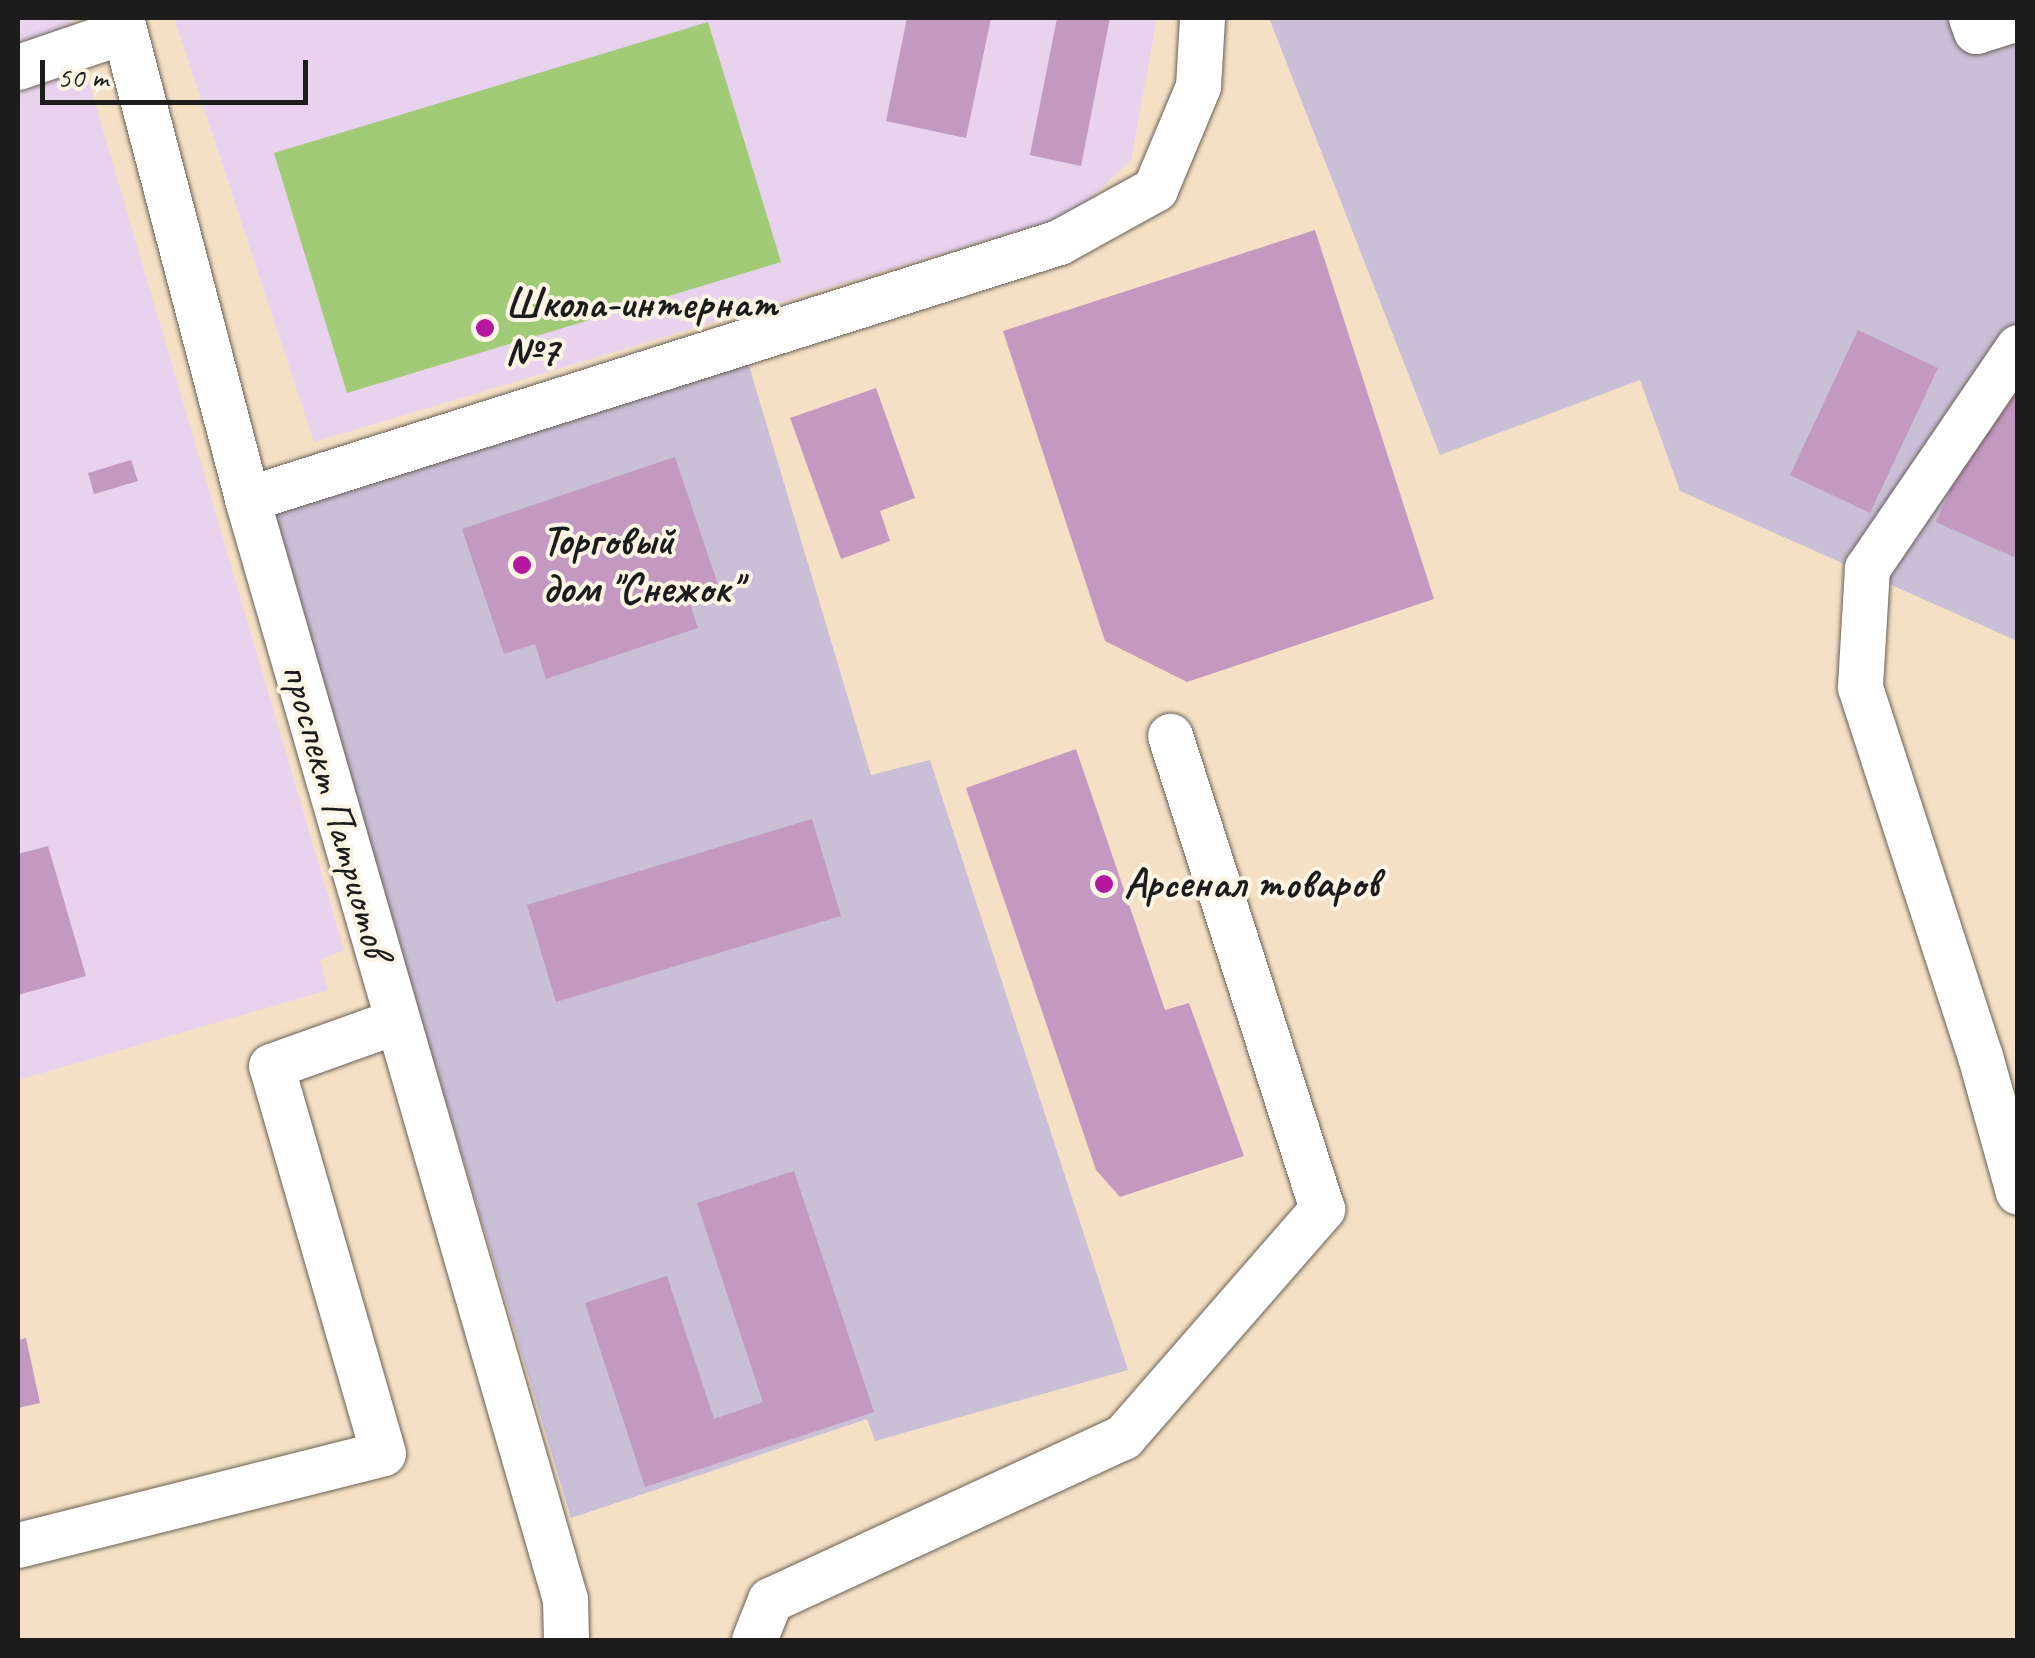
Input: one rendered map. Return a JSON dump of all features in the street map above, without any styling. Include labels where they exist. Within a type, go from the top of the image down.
[{"type":"street","points":[[247,499],[1059,242],[1156,189],[1198,86],[1202,18]]},
{"type":"street","points":[[1971,18],[1976,31],[2017,18]]},
{"type":"street","points":[[18,67],[122,24]]},
{"type":"street","name":"проспект Патриотов","points":[[122,24],[247,499],[566,1620],[595,1640]]},
{"type":"street","points":[[2018,347],[1867,568],[1860,687],[1980,1056],[2018,1192]]},
{"type":"street","points":[[754,1640],[770,1600],[1123,1437],[1322,1210],[1170,736]]},
{"type":"street","points":[[18,1544],[383,1453],[271,1066],[397,1021]]},
{"type":"shaded area","points":[[18,18],[70,18],[344,950],[320,960],[328,990],[18,1080]]},
{"type":"shaded area","name":"Школа-интернат №7","points":[[174,18],[1157,18],[1131,160],[1074,214],[314,442]]},
{"type":"shaded area","points":[[1269,18],[2017,18],[2017,641],[1680,491],[1640,380],[1440,455]]},
{"type":"shaded area","points":[[747,359],[871,775],[930,760],[1128,1370],[875,1441],[867,1419],[571,1518],[269,512]]},
{"type":"green space","points":[[708,22],[781,262],[347,393],[274,153]]},
{"type":"building","points":[[907,18],[991,18],[966,138],[886,121]]},
{"type":"building","points":[[1057,18],[1110,18],[1081,166],[1030,155]]},
{"type":"building","points":[[1315,230],[1434,599],[1187,682],[1105,641],[1003,331]]},
{"type":"building","points":[[1858,330],[1938,368],[1870,513],[1790,475]]},
{"type":"building","points":[[2002,375],[2018,381],[2018,559],[1936,522]]},
{"type":"building","points":[[876,388],[915,498],[880,511],[890,541],[841,559],[790,418]]},
{"type":"building","points":[[675,457],[719,588],[688,598],[698,628],[546,679],[535,644],[504,654],[462,529]]},
{"type":"building","points":[[131,460],[138,481],[94,494],[88,473]]},
{"type":"building","points":[[1076,749],[1165,1010],[1189,1003],[1244,1156],[1120,1197],[1096,1170],[966,788]]},
{"type":"building","points":[[812,819],[841,916],[556,1002],[527,905]]},
{"type":"building","points":[[48,846],[86,976],[18,995],[18,854]]},
{"type":"building","points":[[794,1171],[874,1412],[645,1487],[585,1303],[667,1276],[714,1419],[763,1402],[697,1203]]},
{"type":"building","points":[[26,1338],[40,1403],[18,1408],[18,1340]]},
{"type":"place","name":"Школа-интернат №7","points":[[485,328]]},
{"type":"place","name":"Торговый дом \"Снежок\"","points":[[522,565]]},
{"type":"place","name":"Арсенал товаров","points":[[1104,884]]}]
